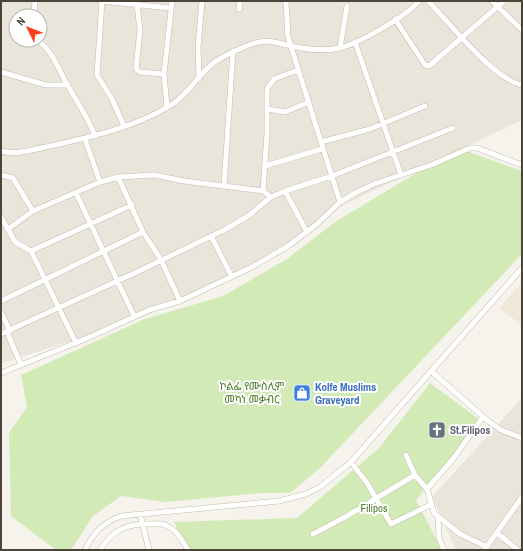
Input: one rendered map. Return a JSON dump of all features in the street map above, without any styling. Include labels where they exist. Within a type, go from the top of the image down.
[{"type":"street","points":[[124,126],[112,99],[97,75],[101,1],[171,8]]},
{"type":"street","points":[[167,107],[164,74],[172,1]]},
{"type":"street","points":[[199,78],[198,47],[202,1]]},
{"type":"street","points":[[239,9],[240,1]]},
{"type":"street","points":[[286,1],[288,37],[290,45],[340,202]]},
{"type":"street","points":[[1,152],[21,152],[85,139],[124,126],[167,107],[183,96],[216,61],[233,51],[262,40],[317,50],[340,48],[355,42],[395,19],[419,1]]},
{"type":"street","points":[[428,1],[495,71],[511,82],[522,85]]},
{"type":"street","points":[[492,1],[522,30]]},
{"type":"street","points":[[395,19],[427,66],[434,63],[504,1]]},
{"type":"street","points":[[137,5],[140,30],[136,69],[140,72],[164,74]]},
{"type":"street","points":[[340,48],[347,6]]},
{"type":"street","points":[[355,42],[402,176]]},
{"type":"street","points":[[46,48],[54,57],[84,112],[95,136]]},
{"type":"street","points":[[224,186],[233,51]]},
{"type":"street","points":[[263,191],[267,89],[274,79],[298,70]]},
{"type":"street","points":[[1,72],[46,85],[68,85]]},
{"type":"street","points":[[267,109],[285,112],[309,102]]},
{"type":"street","points":[[320,142],[383,124],[425,106]]},
{"type":"street","points":[[1,334],[118,281],[211,236],[248,216],[271,198],[285,191],[332,176],[453,128]]},
{"type":"street","points":[[85,139],[100,182]]},
{"type":"street","points":[[1,373],[76,343],[134,316],[180,301],[232,277],[265,260],[307,232],[340,202],[374,184],[402,176],[470,148],[476,148],[522,165]]},
{"type":"street","points":[[265,166],[322,149]]},
{"type":"street","points":[[1,174],[13,178],[33,212]]},
{"type":"street","points":[[8,229],[33,212],[100,182],[118,177],[154,175],[163,178],[263,191],[271,198]]},
{"type":"street","points":[[118,177],[144,232],[161,260],[180,301]]},
{"type":"street","points":[[285,191],[307,232]]},
{"type":"street","points":[[76,193],[134,316]]},
{"type":"street","points":[[31,251],[132,205]]},
{"type":"street","points":[[1,217],[15,242],[31,251],[60,307],[76,343]]},
{"type":"street","points":[[1,301],[144,232]]},
{"type":"street","points":[[211,236],[232,277]]},
{"type":"street","points":[[85,550],[93,536],[108,522],[121,516],[289,500],[320,488],[351,462],[522,268]]},
{"type":"street","points":[[1,312],[21,365]]},
{"type":"street","points":[[431,371],[483,417],[501,430],[520,437],[522,430]]},
{"type":"street","points":[[427,489],[453,458],[483,417]]},
{"type":"street","points":[[406,455],[415,475],[427,489],[430,505],[438,518],[469,540],[486,549],[522,497]]},
{"type":"street","points":[[351,462],[376,498],[389,522],[393,524],[430,505]]},
{"type":"street","points":[[313,534],[415,475]]},
{"type":"street","points":[[516,506],[522,510]]},
{"type":"street","points":[[140,514],[149,550]]},
{"type":"street","points":[[438,518],[439,538],[444,550]]},
{"type":"street","points":[[100,550],[107,539],[118,530],[131,525],[143,524],[160,524],[169,527],[178,536],[188,550]]},
{"type":"street","points":[[498,533],[518,550]]},
{"type":"shaded area","points":[[1,1],[522,1],[522,120],[343,205],[256,268],[131,322],[1,363]]},
{"type":"shaded area","points":[[522,282],[522,325],[499,308]]},
{"type":"shaded area","points":[[522,398],[522,550],[456,550],[432,497]]},
{"type":"green space","name":"ኮልፌ የሙስሊም መካነ መቃብር","points":[[458,148],[522,171],[522,254],[319,469],[290,493],[260,493],[165,502],[121,496],[93,516],[71,550],[56,550],[11,516],[9,433],[27,407],[21,375],[145,319],[223,296],[287,259],[335,222]]},
{"type":"green space","name":"Filipos","points":[[430,383],[483,422],[416,500],[442,550],[188,550],[174,522],[297,518],[379,448]]},
{"type":"place","name":"Kolfe Muslims Graveyard","points":[[302,393]]},
{"type":"place","name":"St.Filipos","points":[[437,430]]}]
